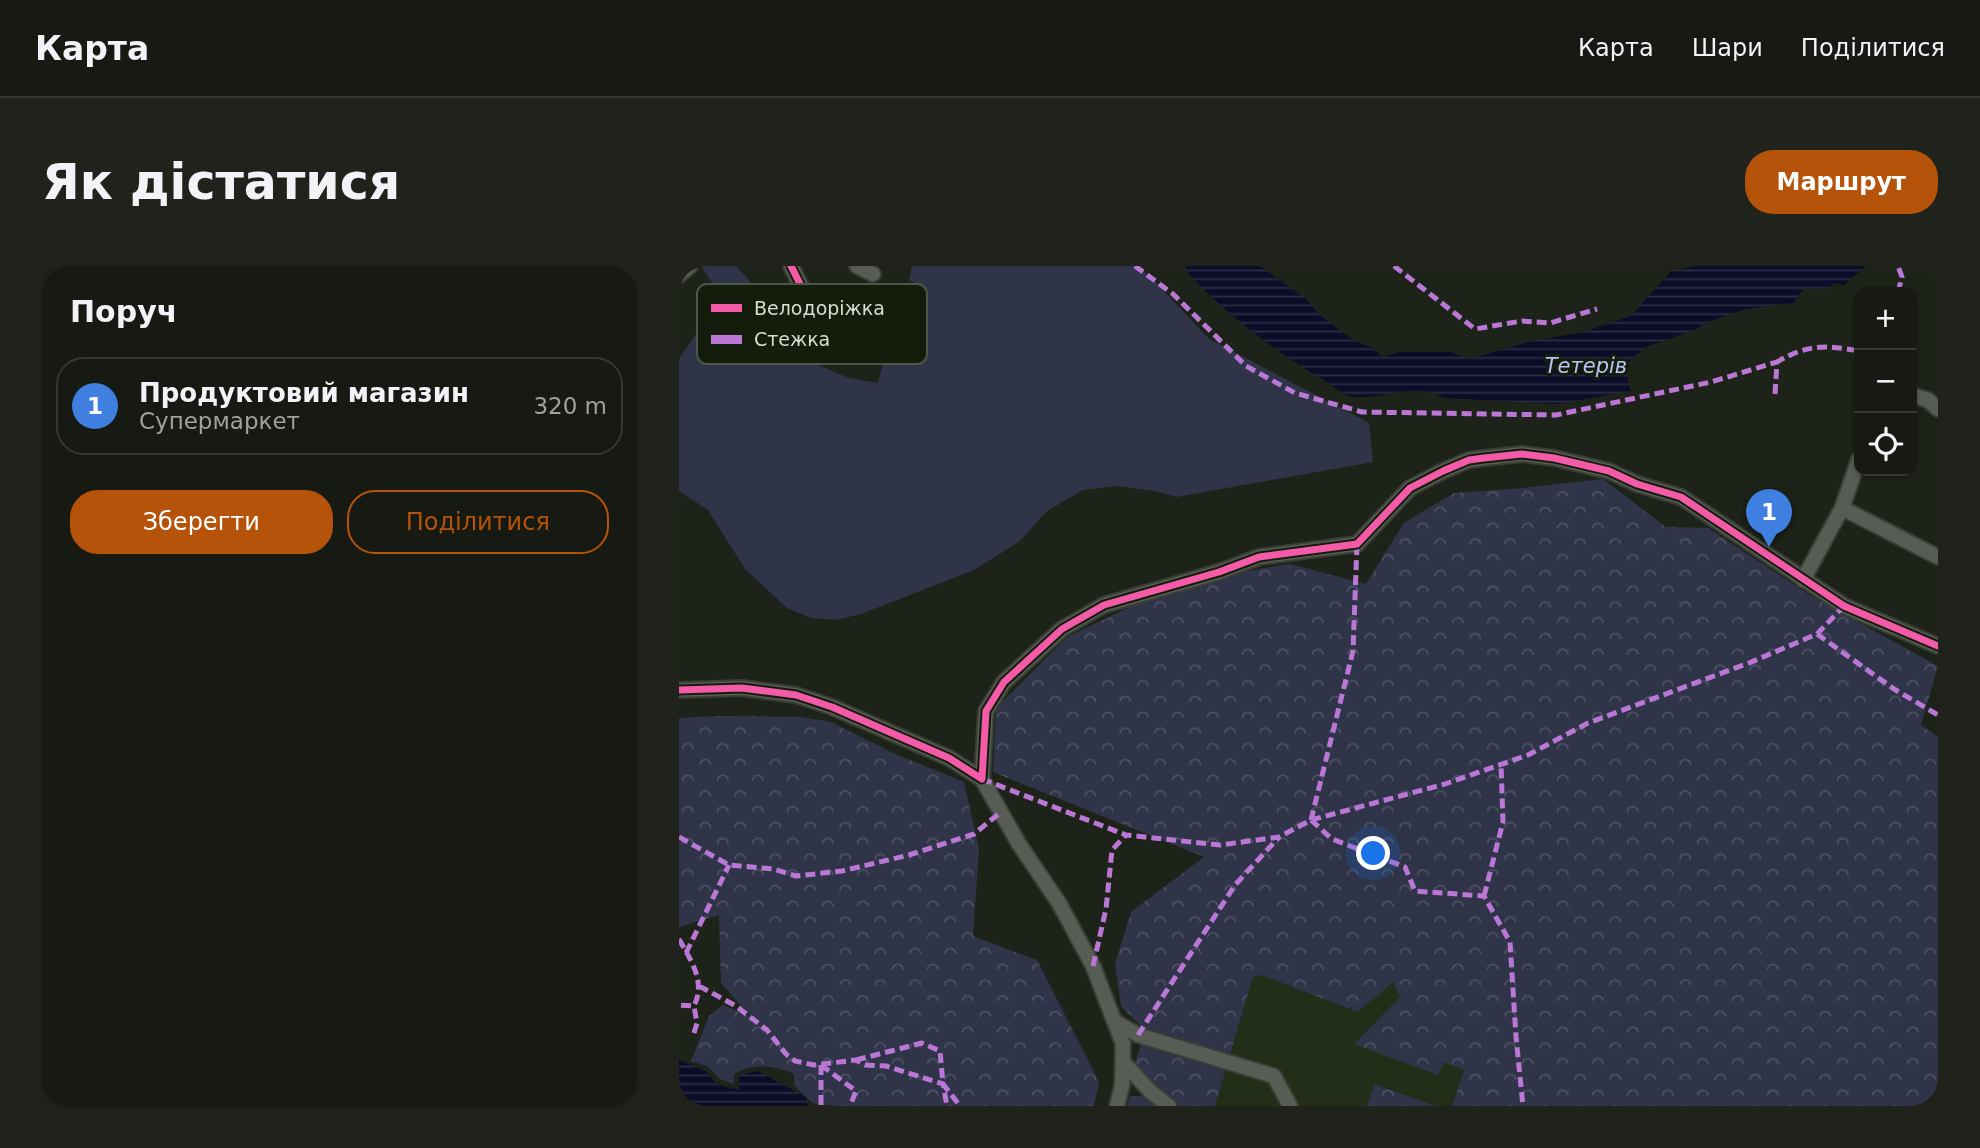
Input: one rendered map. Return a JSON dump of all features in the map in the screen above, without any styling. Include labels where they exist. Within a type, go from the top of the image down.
[{"type":"street","points":[[679,275],[690,266]]},
{"type":"street","points":[[791,266],[800,284]]},
{"type":"street","points":[[856,266],[873,274]]},
{"type":"street","points":[[1917,397],[1928,400],[1938,409]]},
{"type":"street","points":[[982,779],[986,711],[1005,682],[1062,629],[1104,605],[1219,572],[1259,557],[1357,544],[1410,488],[1469,460],[1521,454],[1555,458],[1609,471],[1637,484],[1681,497],[1844,606],[1938,646]]},
{"type":"street","points":[[1803,580],[1842,508],[1854,473]]},
{"type":"street","points":[[1842,508],[1938,557]]},
{"type":"street","points":[[679,690],[742,688],[796,695],[832,706],[949,758],[982,779],[1019,844],[1059,903],[1093,966],[1123,1044],[1122,1086],[1117,1106]]},
{"type":"street","points":[[1114,1021],[1138,1035],[1273,1076],[1290,1106]]},
{"type":"street","points":[[1123,1062],[1151,1093],[1169,1106]]},
{"type":"shaded area","points":[[1261,975],[1358,1012],[1392,981],[1401,997],[1354,1044],[1437,1074],[1443,1061],[1465,1070],[1452,1106],[1436,1106],[1374,1084],[1367,1106],[1215,1106],[1253,977]]},
{"type":"green space","points":[[701,266],[736,266],[749,280],[749,284],[713,284]]},
{"type":"green space","points":[[912,266],[1134,266],[1150,276],[1209,339],[1369,423],[1373,462],[1176,497],[1156,491],[1117,486],[1083,490],[1047,511],[1019,542],[974,570],[861,614],[836,620],[811,618],[787,608],[745,569],[708,510],[679,491],[679,359],[697,332],[697,364],[815,364],[849,378],[878,383],[883,364],[927,364],[927,284],[916,284],[909,280]]},
{"type":"green space","points":[[1603,479],[1666,527],[1708,528],[1811,596],[1938,666],[1921,725],[1938,737],[1938,1106],[1452,1106],[1464,1070],[1444,1062],[1438,1075],[1354,1044],[1400,997],[1393,982],[1358,1012],[1261,975],[1253,977],[1215,1106],[1127,1106],[1130,1096],[1163,1096],[1135,1062],[1146,1031],[1121,1006],[1115,964],[1131,912],[1204,857],[993,772],[996,708],[1067,637],[1149,598],[1241,572],[1290,564],[1366,584],[1404,523],[1454,493]]},
{"type":"green space","points":[[800,717],[831,722],[895,754],[964,782],[979,849],[973,936],[1037,960],[1099,1082],[1094,1106],[837,1106],[812,1103],[794,1085],[794,1074],[779,1069],[764,1066],[741,1070],[734,1074],[734,1084],[720,1079],[707,1066],[691,1061],[709,1016],[723,1005],[750,1016],[721,983],[719,915],[679,927],[679,718]]},
{"type":"green space","points":[[1374,1084],[1436,1106],[1367,1106]]},
{"type":"water","name":"Тетерів","points":[[1186,266],[1260,266],[1306,299],[1319,314],[1354,341],[1374,348],[1382,357],[1399,352],[1451,352],[1469,359],[1528,342],[1583,332],[1631,316],[1671,271],[1695,266],[1866,266],[1844,285],[1835,283],[1826,289],[1804,288],[1793,303],[1746,309],[1646,347],[1632,358],[1625,368],[1631,391],[1559,404],[1443,398],[1421,391],[1350,396],[1251,331],[1201,286],[1186,270]]},
{"type":"water","points":[[679,1060],[706,1071],[716,1084],[739,1090],[739,1075],[758,1071],[806,1097],[808,1106],[679,1106]]},
{"type":"marked path","points":[[1135,266],[1173,294],[1246,366],[1295,393],[1362,412],[1556,415],[1711,382],[1777,362]]},
{"type":"marked path","points":[[1394,266],[1475,329],[1522,321],[1550,323],[1597,309]]},
{"type":"marked path","points":[[1898,266],[1902,277],[1899,287]]},
{"type":"marked path","points":[[1775,394],[1777,362],[1808,349],[1854,350]]},
{"type":"marked path","points":[[1311,820],[1353,651],[1357,544]]},
{"type":"marked path","points":[[982,779],[1126,835],[1220,845],[1279,837],[1311,820],[1445,784],[1528,755],[1588,723],[1749,663],[1817,634],[1844,606]]},
{"type":"marked path","points":[[1817,634],[1894,689],[1938,715]]},
{"type":"marked path","points":[[1484,896],[1503,822],[1501,765]]},
{"type":"marked path","points":[[679,837],[729,865],[774,869],[796,876],[842,871],[909,855],[974,834],[1001,812]]},
{"type":"marked path","points":[[1311,820],[1332,839],[1405,867],[1415,891],[1484,896],[1510,942],[1523,1106]]},
{"type":"marked path","points":[[1093,966],[1106,909],[1112,850],[1126,835]]},
{"type":"marked path","points":[[1138,1035],[1235,885],[1279,837]]},
{"type":"marked path","points":[[686,953],[729,865]]},
{"type":"marked path","points":[[679,939],[698,980],[694,1006],[679,1005]]},
{"type":"marked path","points":[[699,986],[736,1006],[767,1030],[795,1061],[814,1065],[856,1060],[865,1065],[886,1066],[943,1084],[947,1106]]},
{"type":"marked path","points":[[694,1006],[697,1023],[694,1033]]},
{"type":"marked path","points":[[856,1060],[922,1043],[940,1051],[943,1084],[960,1106]]},
{"type":"marked path","points":[[821,1065],[856,1091],[850,1106]]},
{"type":"marked path","points":[[821,1065],[821,1106]]},
{"type":"cycle path","points":[[791,266],[800,284]]},
{"type":"cycle path","points":[[679,690],[742,688],[796,695],[832,707],[949,758],[982,779],[986,711],[1004,682],[1062,629],[1104,605],[1219,572],[1259,557],[1357,544],[1410,488],[1469,460],[1522,454],[1554,458],[1609,471],[1637,484],[1681,497],[1844,606],[1938,646]]},
{"type":"place","name":"Продуктовий магазин","points":[[1769,547]]}]
